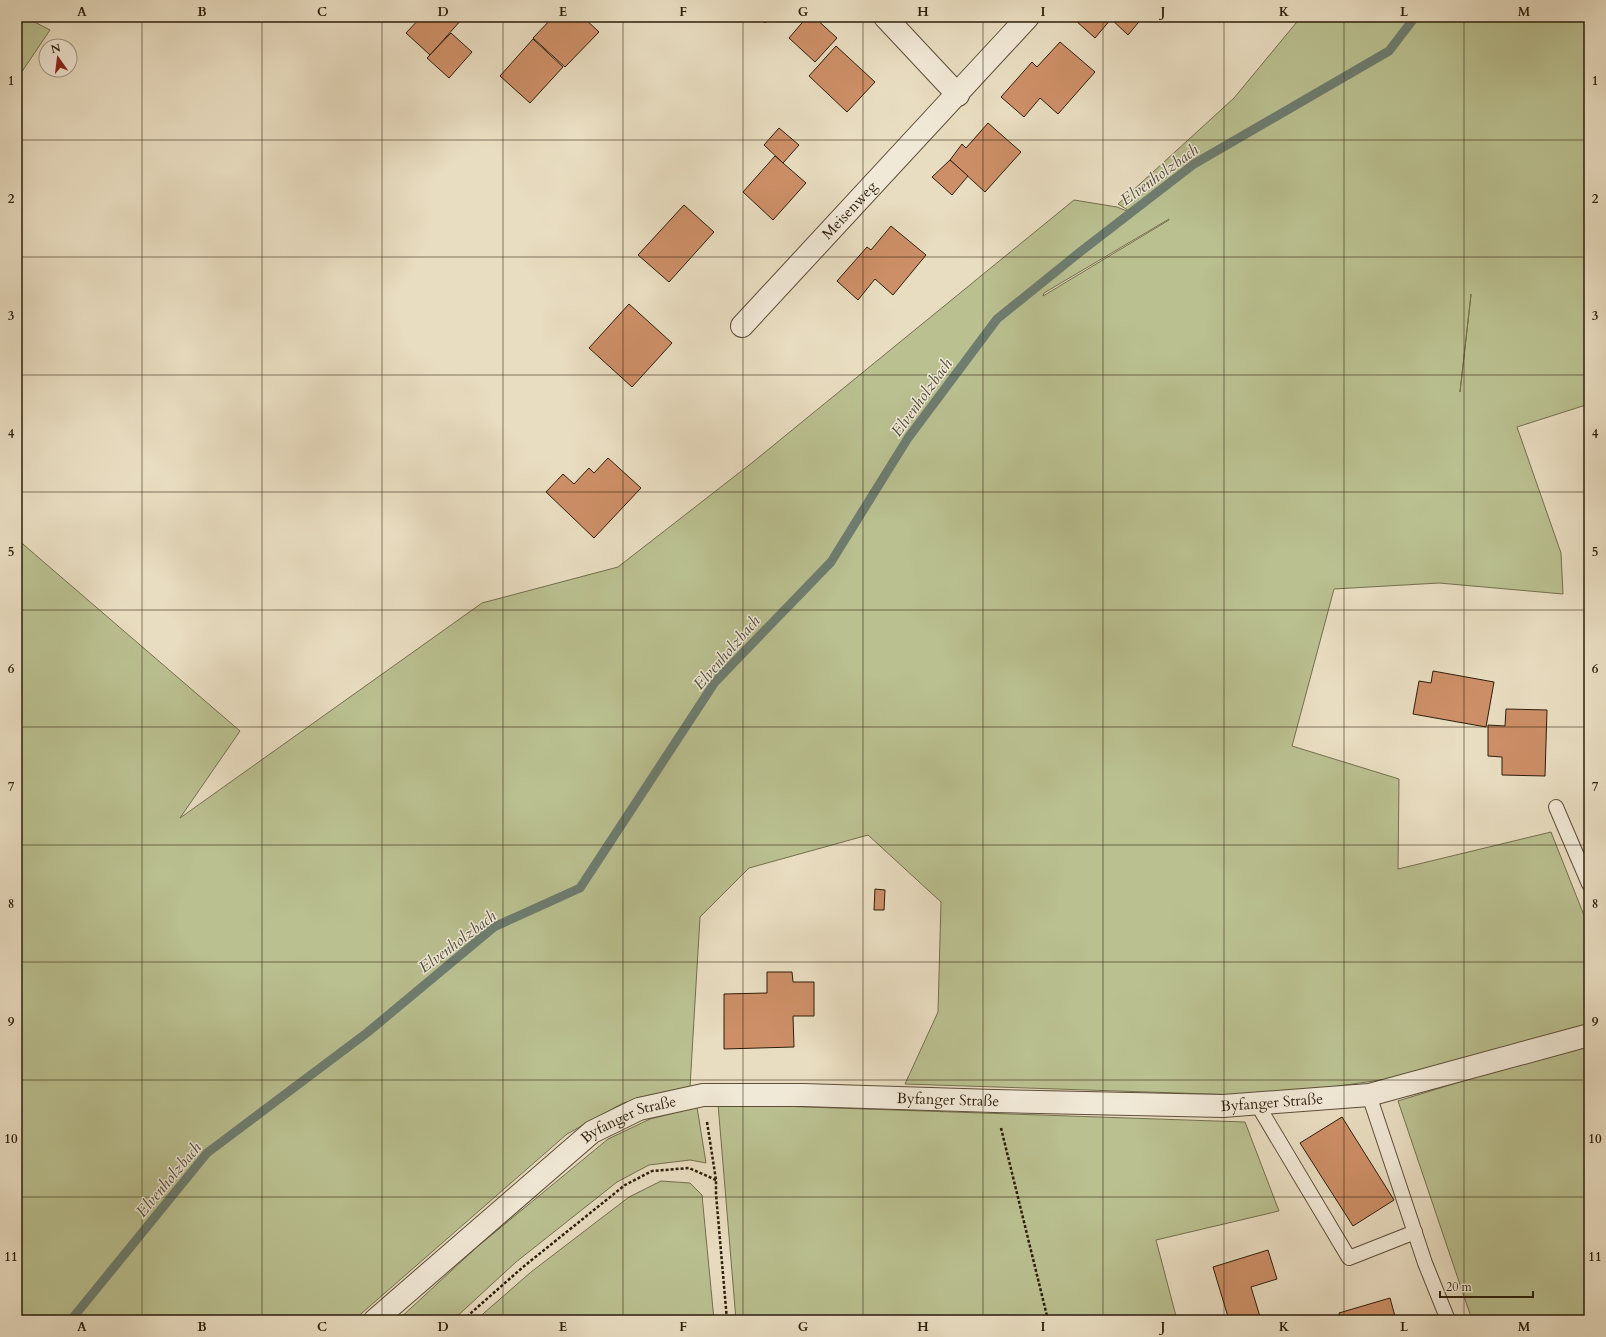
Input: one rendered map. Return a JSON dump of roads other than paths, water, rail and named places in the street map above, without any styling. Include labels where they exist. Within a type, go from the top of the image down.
[{"type":"street","points":[[885,17],[958,95]]},
{"type":"street","name":"Meisenweg","points":[[742,326],[958,95],[1028,17]]},
{"type":"street","name":"Byfanger Straße","points":[[375,1320],[592,1132],[639,1110],[703,1094],[803,1095],[1223,1106],[1257,1104],[1369,1095],[1589,1035]]},
{"type":"lane","points":[[1556,808],[1589,884]]},
{"type":"lane","points":[[1369,1095],[1415,1232],[1448,1320]]},
{"type":"lane","points":[[1257,1104],[1349,1258],[1415,1232]]},
{"type":"waterway","name":"Elvenholzbach","points":[[71,1320],[207,1153],[368,1032],[494,927],[580,888],[715,682],[831,562],[908,438],[997,319],[1080,252],[1194,164],[1389,51],[1415,17]]}]
